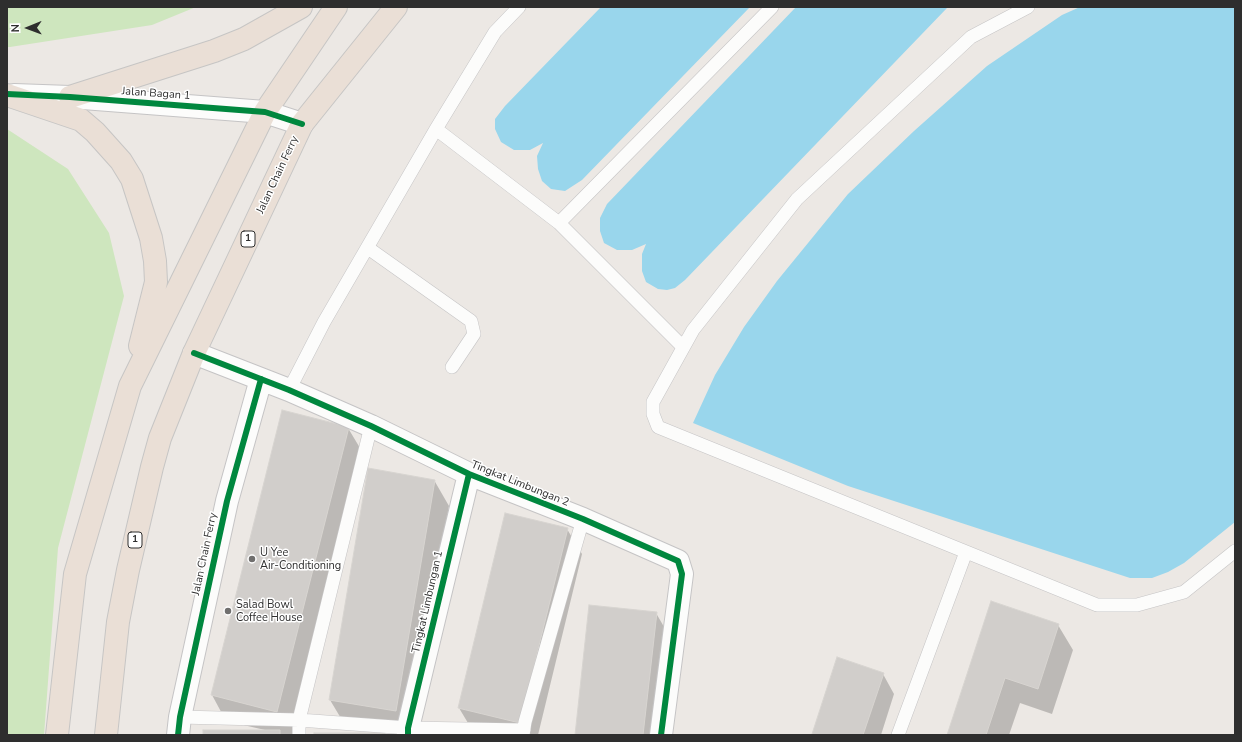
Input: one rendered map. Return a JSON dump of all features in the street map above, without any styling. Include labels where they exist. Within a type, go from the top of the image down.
[{"type":"highway","points":[[70,97],[214,51],[244,39],[301,7]]},
{"type":"highway","points":[[130,386],[265,112],[336,7]]},
{"type":"highway","name":"Jalan Chain Ferry","points":[[106,735],[118,622],[128,570],[160,438],[194,353],[302,124],[396,7]]},
{"type":"highway","points":[[7,95],[81,120],[95,132],[121,161],[132,179],[151,238],[155,261],[156,282],[130,386],[75,574],[57,735]]},
{"type":"street","name":"Jalan Bagan 1","points":[[7,95],[70,97],[265,112],[302,124]]},
{"type":"street","name":"Tingkat Limbungan 2","points":[[194,353],[289,390],[371,426],[469,474],[583,519],[678,561],[682,574],[661,735]]},
{"type":"street","name":"Jalan Chain Ferry","points":[[179,726],[227,501],[261,379]]},
{"type":"street","name":"Tingkat Limbungan 1","points":[[408,731],[469,474]]},
{"type":"lane","points":[[289,390],[324,322],[436,129],[496,32],[520,7]]},
{"type":"lane","points":[[559,223],[772,7]]},
{"type":"lane","points":[[436,129],[559,223],[683,347],[693,330],[798,199],[971,37],[1028,7]]},
{"type":"lane","points":[[368,248],[471,322],[474,334],[452,367]]},
{"type":"lane","points":[[693,330],[653,402],[653,414],[658,427],[1097,605],[1137,605],[1184,592],[1235,551]]},
{"type":"lane","points":[[299,735],[299,720],[371,426]]},
{"type":"lane","points":[[179,726],[299,720],[408,731],[524,733],[525,722],[583,519]]},
{"type":"lane","points":[[898,735],[966,552]]},
{"type":"green space","points":[[7,7],[196,7],[152,25],[7,47]]},
{"type":"green space","points":[[7,129],[68,169],[109,233],[124,296],[58,548],[44,735],[7,735]]},
{"type":"water","points":[[601,7],[750,7],[582,180],[565,191],[551,189],[542,181],[538,169],[537,156],[543,143],[530,150],[514,150],[501,142],[495,129],[495,119],[505,106]]},
{"type":"water","points":[[796,7],[947,8],[685,280],[675,288],[667,290],[658,289],[646,282],[642,271],[642,254],[646,244],[632,250],[617,250],[604,243],[600,231],[600,218],[607,204]]},
{"type":"water","points":[[1080,7],[1235,7],[1235,522],[1184,563],[1168,572],[1152,578],[1130,578],[848,486],[693,423],[715,375],[744,327],[777,281],[848,194],[914,131],[987,66],[1062,15]]},
{"type":"building","points":[[282,410],[349,427],[277,712],[211,695]]},
{"type":"building","points":[[368,468],[435,480],[396,711],[329,700]]},
{"type":"building","points":[[505,513],[568,528],[520,723],[458,708]]},
{"type":"building","points":[[991,601],[1059,624],[1038,689],[1005,678],[986,735],[947,735]]},
{"type":"building","points":[[589,605],[657,612],[643,735],[575,735]]},
{"type":"building","points":[[837,657],[884,673],[863,735],[812,734]]},
{"type":"building","points":[[203,730],[280,730],[280,735],[203,735]]},
{"type":"building","points":[[314,733],[385,733],[385,735],[314,735]]},
{"type":"cycle path","points":[[7,94],[70,97],[265,112],[302,124]]},
{"type":"cycle path","points":[[194,353],[289,390],[371,426],[469,474],[583,519],[678,561],[682,574],[661,735]]},
{"type":"cycle path","points":[[178,735],[180,717],[227,501],[261,379]]},
{"type":"cycle path","points":[[408,735],[408,728],[469,474]]},
{"type":"place","name":"U Yee Air-Conditioning","points":[[252,559]]},
{"type":"place","name":"Salad Bowl Coffee House","points":[[228,611]]}]
